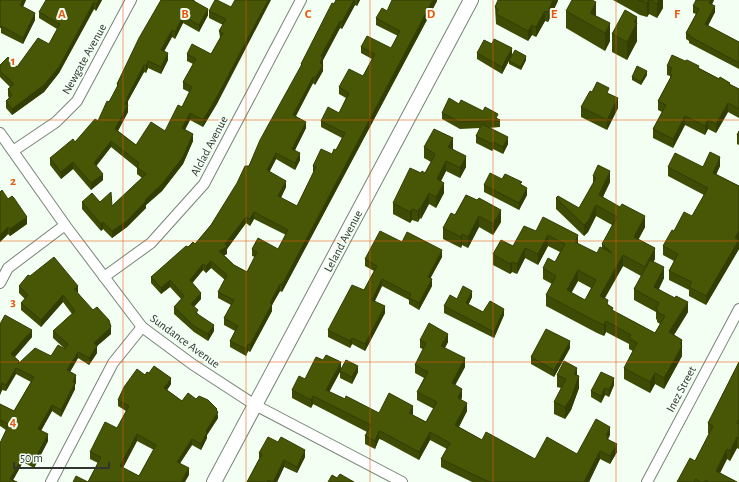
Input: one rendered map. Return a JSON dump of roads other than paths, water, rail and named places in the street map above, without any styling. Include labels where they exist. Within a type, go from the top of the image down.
[{"type":"street","name":"Newgate Avenue","points":[[13,151],[56,122],[77,101],[131,0]]},
{"type":"street","name":"Alclad Avenue","points":[[104,277],[151,243],[204,184],[301,0]]},
{"type":"street","name":"Leland Avenue","points":[[214,482],[471,0]]},
{"type":"street","name":"Sundance Avenue","points":[[0,133],[65,225],[142,327],[192,364],[256,405],[402,482]]},
{"type":"street","points":[[0,283],[8,268],[65,225]]},
{"type":"street","name":"Inez Street","points":[[647,482],[739,309]]},
{"type":"street","points":[[51,482],[113,363],[142,327]]}]
